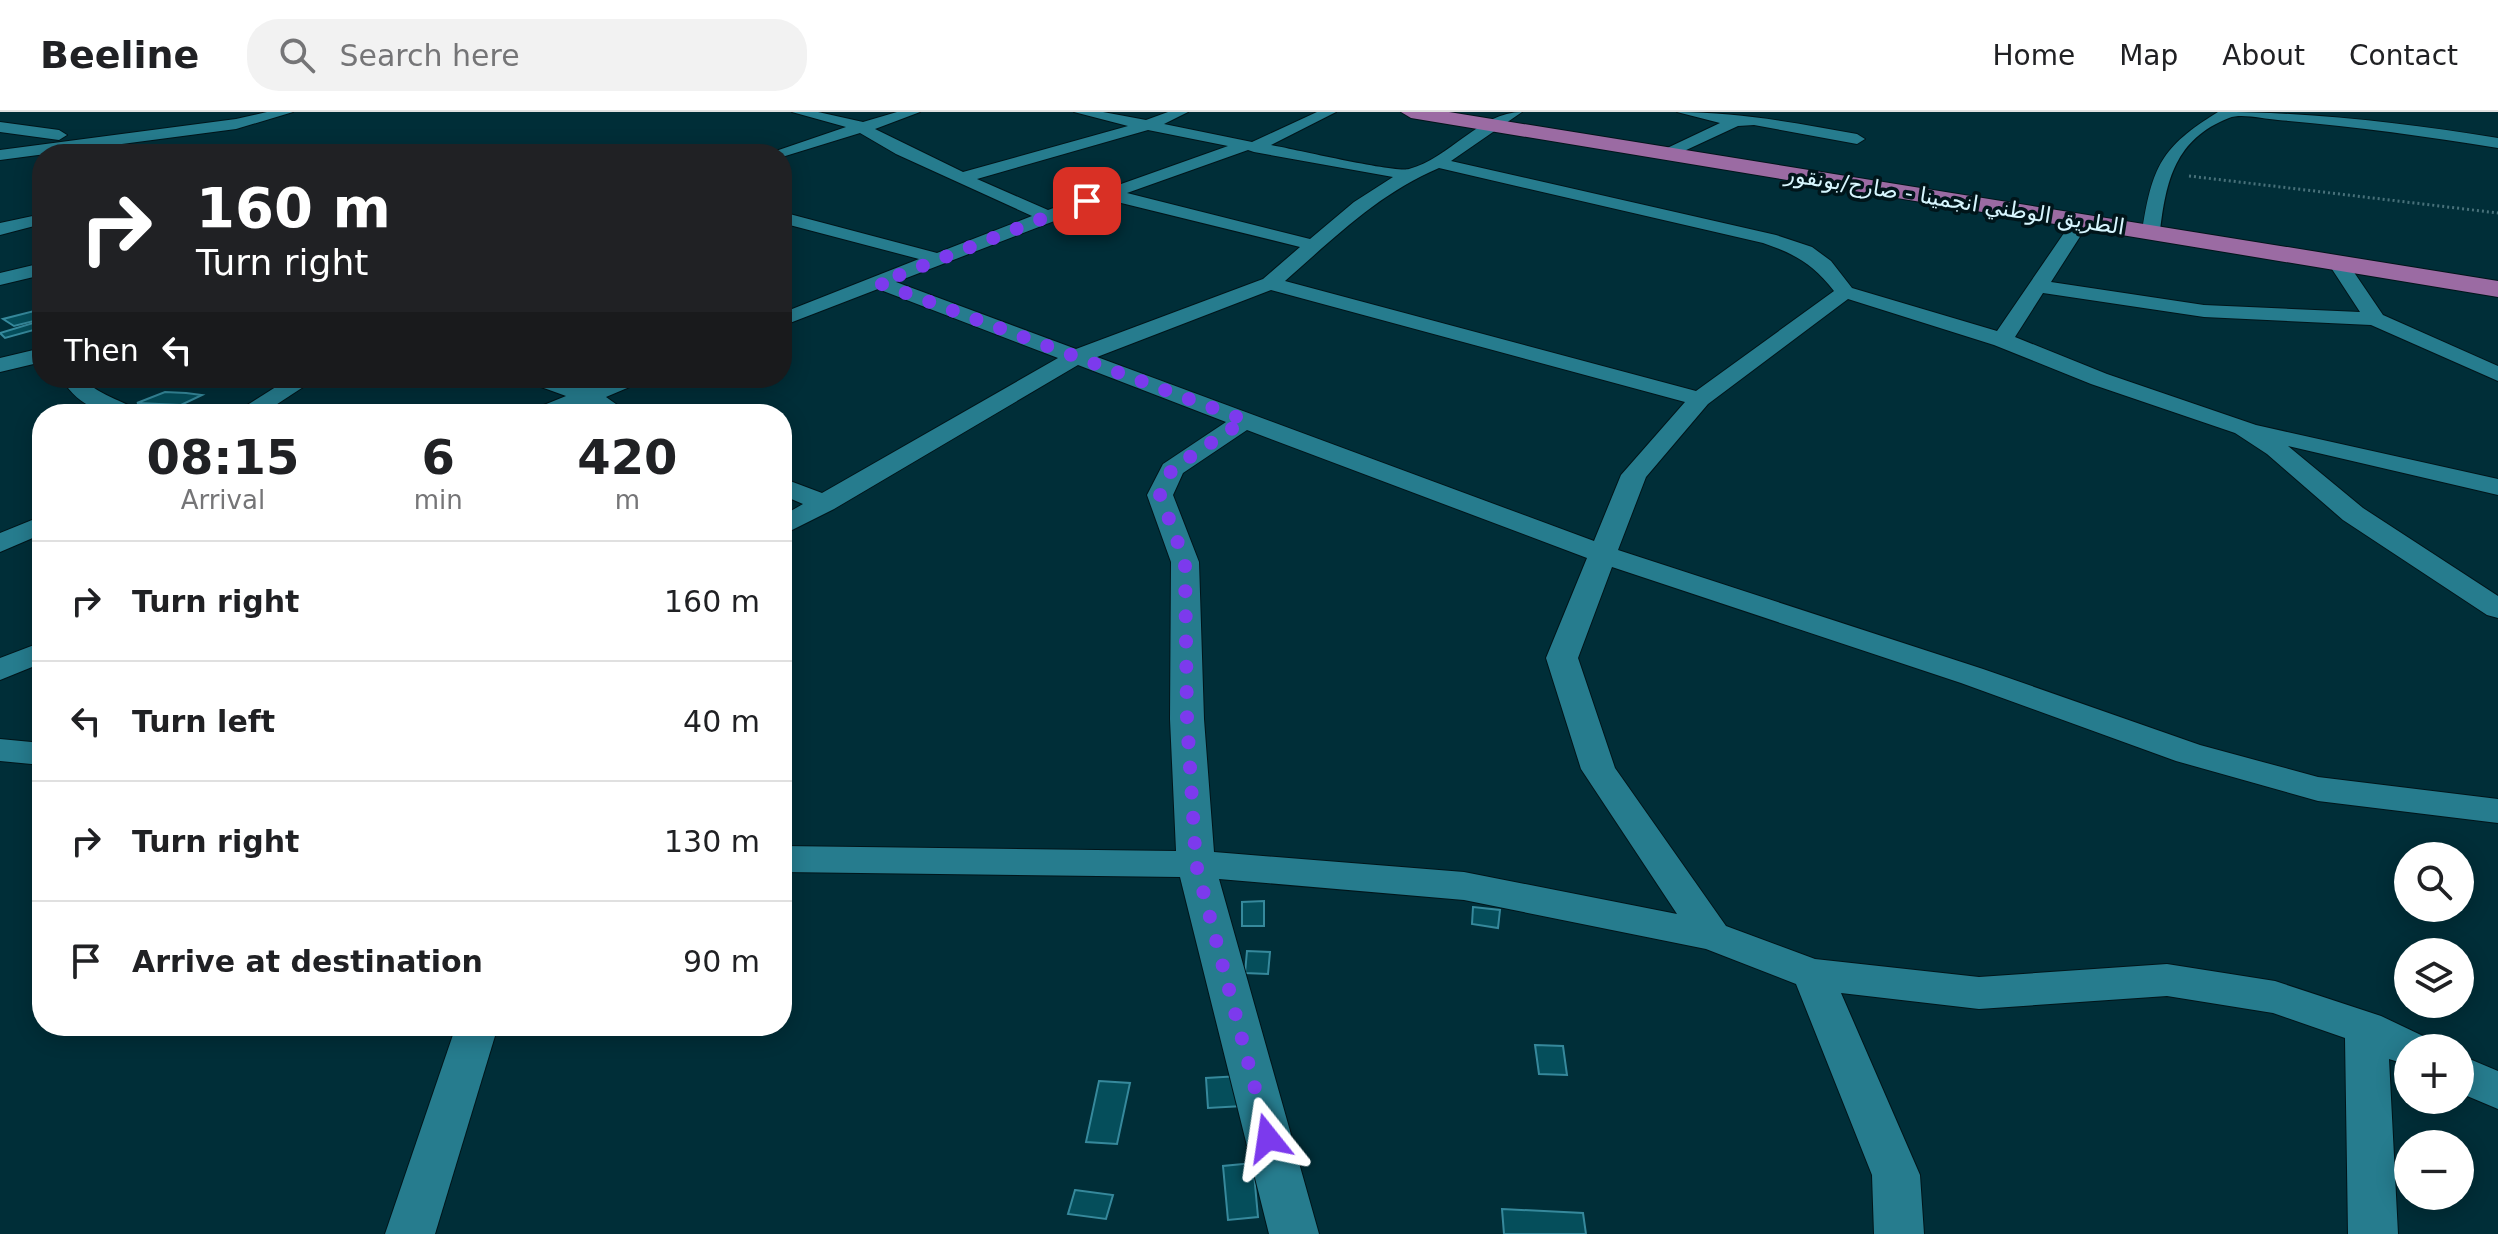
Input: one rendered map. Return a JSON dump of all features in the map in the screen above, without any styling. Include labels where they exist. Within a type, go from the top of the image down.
[{"type":"highway","name":"الطريق الوطني انجمينا - صارح/بونقور","points":[[1411,112],[2498,289]]},
{"type":"street","points":[[86,144],[236,124],[286,112]]},
{"type":"street","points":[[799,112],[859,126],[902,151],[1047,216]]},
{"type":"street","points":[[792,148],[913,112]]},
{"type":"street","points":[[1081,112],[1408,175]]},
{"type":"street","points":[[961,178],[1148,125],[1181,112]]},
{"type":"street","points":[[792,316],[1047,216],[1250,146],[1329,112]]},
{"type":"street","points":[[792,521],[1076,357],[1270,283],[1360,206],[1408,175],[1437,163],[1515,112]]},
{"type":"street","points":[[1684,112],[1735,122],[1754,120],[1857,139]]},
{"type":"street","points":[[1754,120],[1770,112]]},
{"type":"street","points":[[2151,232],[2159,172],[2175,148],[2227,112],[2381,124],[2498,143]]},
{"type":"street","points":[[110,141],[132,122]]},
{"type":"street","points":[[1669,153],[1735,122]]},
{"type":"street","points":[[0,127],[117,144]]},
{"type":"street","points":[[0,155],[32,151]]},
{"type":"street","points":[[1437,163],[1769,239],[1805,251],[1824,265],[1845,292],[2002,340],[2099,379],[2244,428],[2498,487]]},
{"type":"street","points":[[1108,194],[1313,245]]},
{"type":"street","points":[[792,220],[939,259]]},
{"type":"street","points":[[0,229],[32,221]]},
{"type":"street","points":[[2002,340],[2081,221]]},
{"type":"street","points":[[2338,263],[2375,319]]},
{"type":"street","points":[[0,279],[32,271]]},
{"type":"street","points":[[879,283],[1604,555],[1972,676],[2188,753],[2318,789],[2498,811]]},
{"type":"street","points":[[1270,283],[1700,399]]},
{"type":"street","points":[[2037,286],[2204,311],[2375,319],[2498,374]]},
{"type":"street","points":[[1712,936],[1598,769],[1562,658],[1634,475],[1700,399],[1845,292]]},
{"type":"street","points":[[0,365],[32,357]]},
{"type":"street","points":[[80,388],[103,404]]},
{"type":"street","points":[[262,404],[289,388]]},
{"type":"street","points":[[566,388],[601,404]]},
{"type":"street","points":[[566,404],[605,388]]},
{"type":"street","points":[[1245,420],[1172,469],[1160,495],[1185,562],[1187,719],[1196,864],[1294,1234]]},
{"type":"street","points":[[2244,428],[2276,449],[2353,514],[2498,609]]},
{"type":"street","points":[[792,490],[825,503]]},
{"type":"street","points":[[0,544],[32,529]]},
{"type":"street","points":[[0,670],[32,656]]},
{"type":"street","points":[[0,750],[32,753]]},
{"type":"street","points":[[792,859],[1196,864],[1464,886],[1712,936],[1812,974],[1979,993],[2167,980],[2275,997],[2366,1028],[2394,1041]]},
{"type":"street","points":[[1812,974],[1896,1175],[1899,1234]]},
{"type":"street","points":[[2366,1028],[2373,1234]]},
{"type":"street","points":[[410,1234],[474,1036]]},
{"type":"street","points":[[2474,1080],[2498,1091]]},
{"type":"path","points":[[2159,172],[2498,213]]},
{"type":"building","points":[[32,312],[32,322],[14,326],[3,319]]},
{"type":"building","points":[[32,323],[32,330],[5,338],[0,333]]},
{"type":"building","points":[[165,392],[202,395],[183,404],[137,403]]},
{"type":"building","points":[[1264,901],[1264,926],[1242,926],[1242,902]]},
{"type":"building","points":[[1473,907],[1500,910],[1498,928],[1472,924]]},
{"type":"building","points":[[1247,951],[1270,952],[1268,974],[1245,973]]},
{"type":"building","points":[[1535,1045],[1563,1046],[1567,1075],[1539,1074]]},
{"type":"building","points":[[1240,1076],[1243,1106],[1208,1108],[1206,1078]]},
{"type":"building","points":[[1099,1081],[1130,1083],[1117,1144],[1086,1142]]},
{"type":"building","points":[[1253,1163],[1258,1217],[1228,1220],[1223,1166]]},
{"type":"building","points":[[1075,1190],[1113,1195],[1106,1219],[1068,1214]]},
{"type":"building","points":[[1502,1209],[1583,1213],[1586,1234],[1504,1234]]},
{"type":"route","points":[[1087,201],[879,283],[1245,420],[1172,469],[1160,495],[1185,562],[1187,719],[1196,864],[1268,1138]]}]
